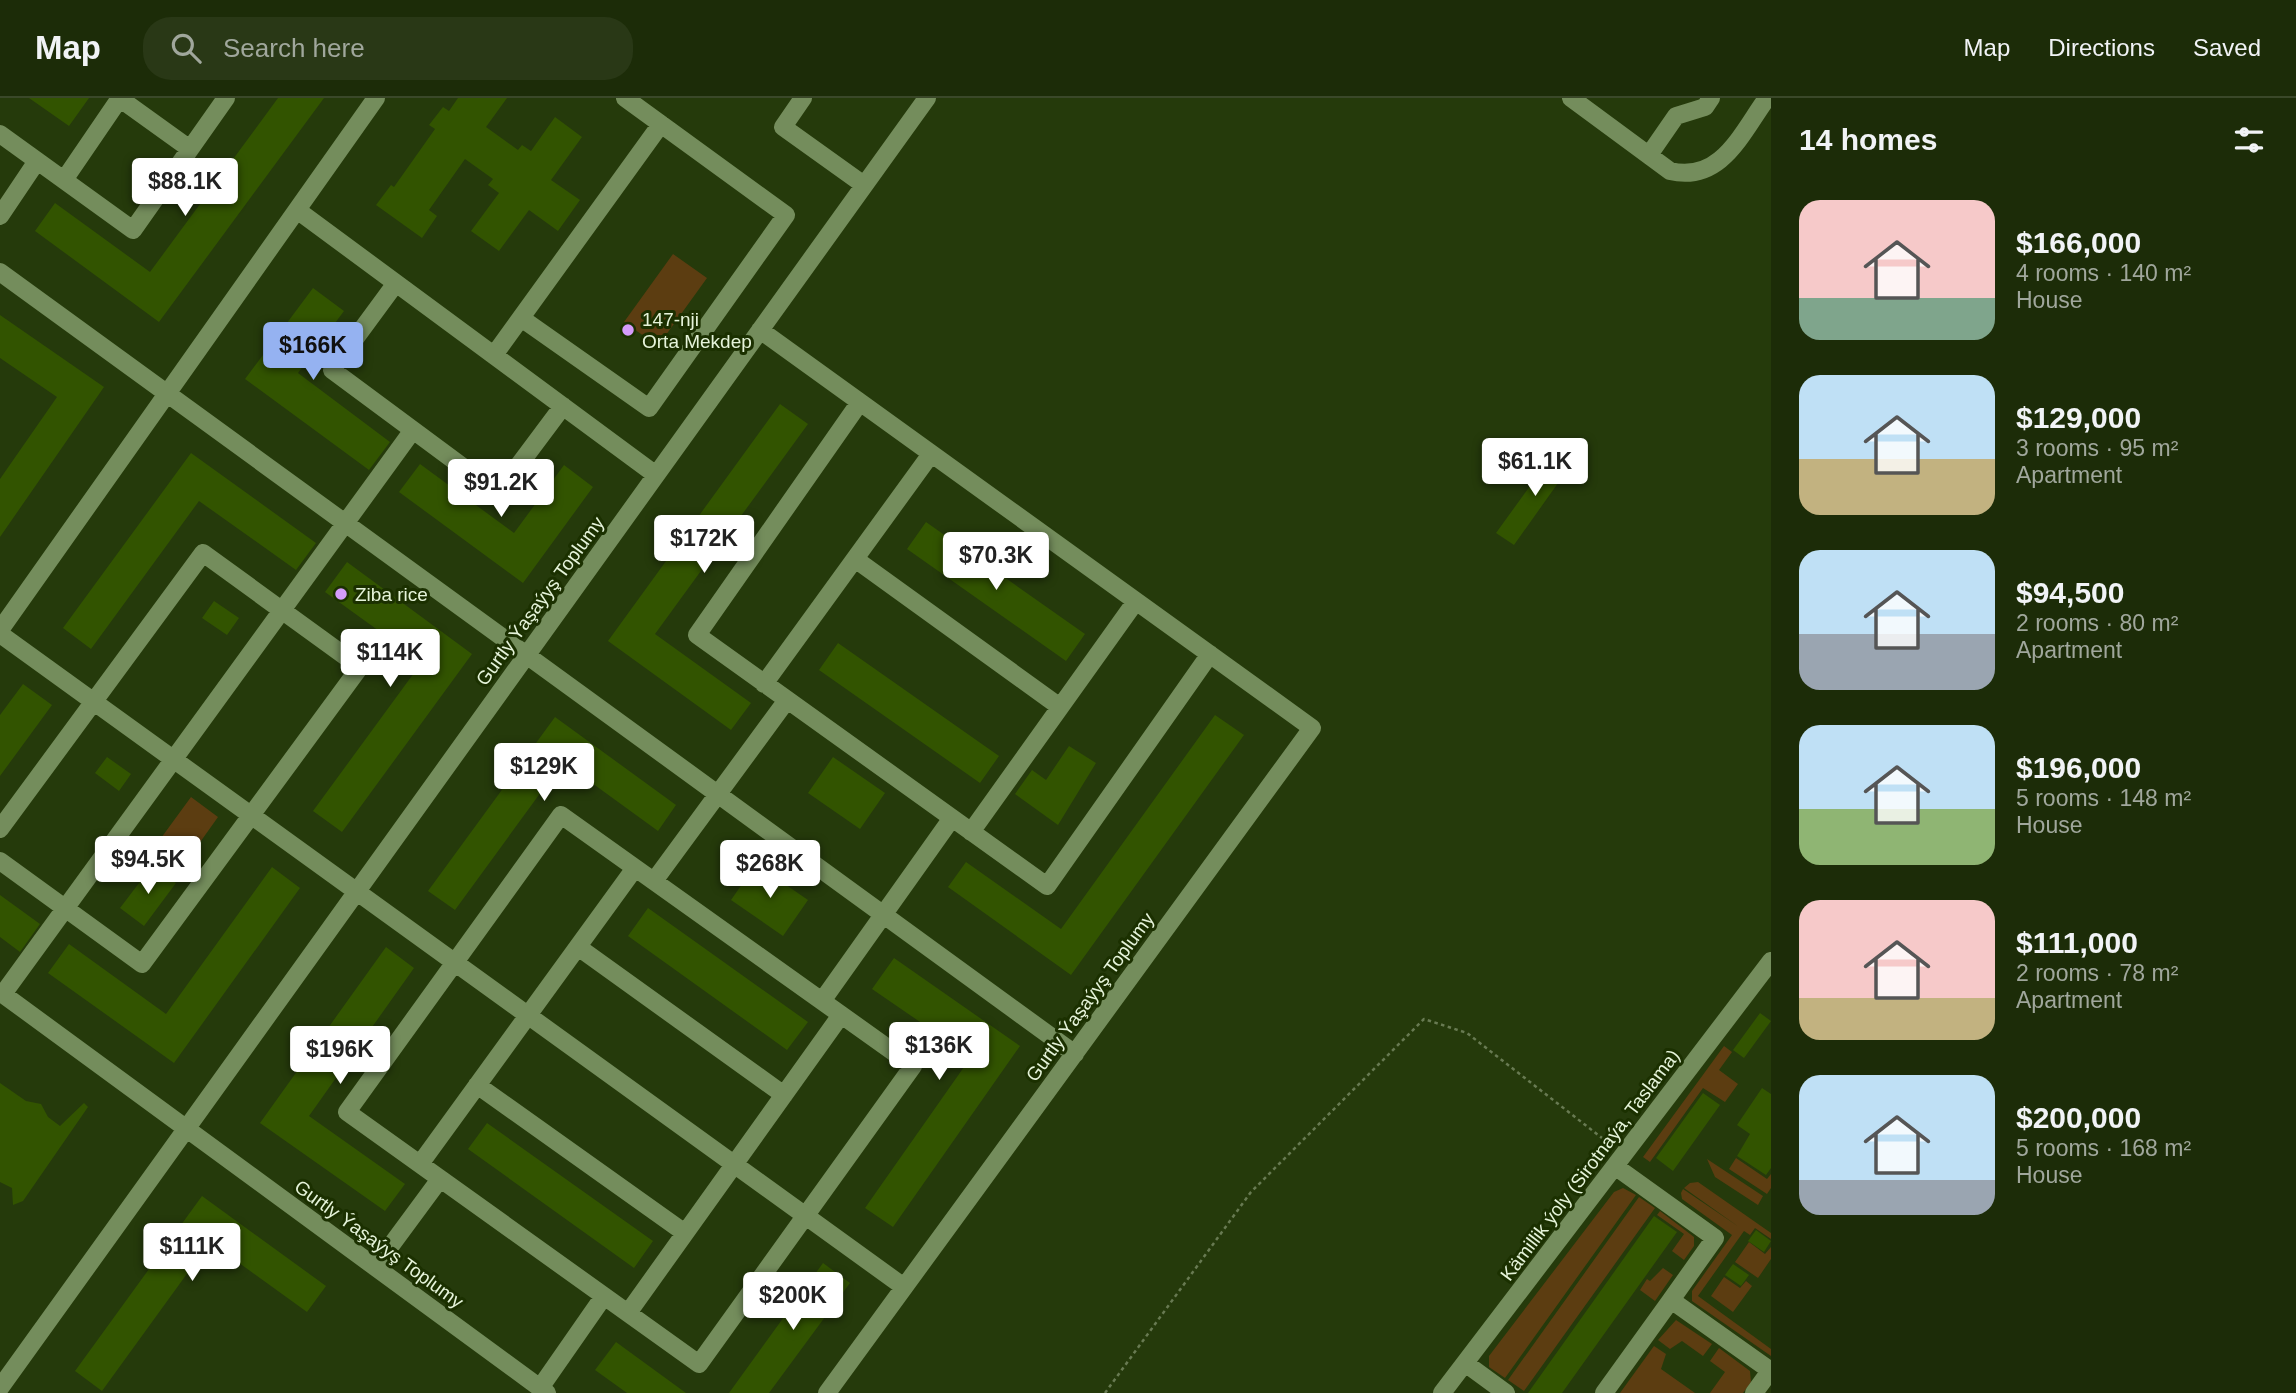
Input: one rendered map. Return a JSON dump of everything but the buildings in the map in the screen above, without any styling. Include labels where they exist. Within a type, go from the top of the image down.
[{"type":"street","points":[[64,180],[120,98],[190,149]]},
{"type":"street","points":[[0,135],[133,230],[226,98]]},
{"type":"street","points":[[376,98],[0,632],[904,1287]]},
{"type":"street","points":[[521,318],[649,408],[786,215],[625,98]]},
{"type":"street","points":[[803,98],[783,127],[864,185]]},
{"type":"street","name":"Gurtly Ýaşaýyş Toplumy","points":[[0,1388],[927,98]]},
{"type":"street","points":[[1571,98],[1670,171],[1688,175],[1720,163],[1767,98]]},
{"type":"street","points":[[1649,155],[1676,116],[1705,107],[1711,98]]},
{"type":"street","points":[[494,355],[661,124]]},
{"type":"street","points":[[0,216],[37,161]]},
{"type":"street","points":[[297,210],[656,475]]},
{"type":"street","points":[[0,272],[1074,1054]]},
{"type":"street","points":[[396,283],[332,370],[498,493],[562,406]]},
{"type":"street","points":[[760,330],[860,402],[931,454],[1210,654],[1047,886],[697,635],[860,402]]},
{"type":"street","points":[[1,993],[66,909],[413,430]]},
{"type":"street","points":[[764,684],[931,454]]},
{"type":"street","points":[[0,829],[204,553],[360,667],[142,964],[0,861]]},
{"type":"street","points":[[855,559],[1060,707]]},
{"type":"street","points":[[971,832],[1136,601]]},
{"type":"street","name":"Gurtly Ýaşaýyş Toplumy","points":[[827,1393],[1312,728],[1210,654]]},
{"type":"street","points":[[654,881],[787,700]]},
{"type":"street","points":[[561,815],[635,868],[913,1066],[699,1364],[347,1112],[561,815]]},
{"type":"street","points":[[822,1001],[952,818]]},
{"type":"street","points":[[420,1164],[635,868]]},
{"type":"street","points":[[578,947],[784,1095]]},
{"type":"street","name":"Kämillik ýoly (Sirotnaýa, Taslama)","points":[[1442,1393],[1770,966]]},
{"type":"street","name":"Gurtly Ýaşaýyş Toplumy","points":[[1,993],[544,1390]]},
{"type":"street","points":[[628,1313],[841,1014]]},
{"type":"street","points":[[477,1085],[685,1233]]},
{"type":"street","points":[[1604,1393],[1715,1238],[1621,1161]]},
{"type":"street","points":[[375,1267],[440,1179]]},
{"type":"street","points":[[544,1390],[604,1296]]},
{"type":"street","points":[[1671,1300],[1770,1371],[1754,1393]]},
{"type":"street","points":[[1465,1363],[1506,1393]]},
{"type":"path","points":[[1105,1393],[1251,1192],[1424,1019],[1467,1033],[1621,1161]]},
{"type":"shaded area","points":[[673,254],[707,278],[658,346],[624,322]]},
{"type":"shaded area","points":[[191,797],[218,817],[181,869],[153,849]]},
{"type":"shaded area","points":[[1724,1046],[1732,1052],[1719,1070],[1738,1084],[1725,1102],[1703,1088],[1650,1162],[1643,1157]]},
{"type":"shaded area","points":[[1736,1158],[1767,1179],[1771,1174],[1771,1188],[1767,1194],[1729,1169]]},
{"type":"shaded area","points":[[1707,1159],[1763,1196],[1758,1205],[1715,1177]]},
{"type":"shaded area","points":[[1698,1182],[1771,1233],[1771,1239],[1755,1228],[1750,1235],[1744,1231],[1698,1296],[1771,1349],[1771,1356],[1692,1301],[1692,1291],[1732,1235],[1682,1199],[1683,1189],[1739,1227],[1684,1188],[1690,1183]]},
{"type":"shaded area","points":[[1623,1188],[1636,1195],[1505,1378],[1489,1367],[1489,1356],[1614,1192]]},
{"type":"shaded area","points":[[1639,1197],[1655,1208],[1524,1391],[1508,1380]]},
{"type":"shaded area","points":[[1660,1211],[1694,1237],[1694,1246],[1684,1260],[1672,1251],[1684,1234],[1657,1215]]},
{"type":"shaded area","points":[[1749,1242],[1765,1254],[1771,1247],[1771,1259],[1758,1278],[1735,1262]]},
{"type":"shaded area","points":[[1663,1268],[1673,1275],[1655,1301],[1640,1290],[1647,1279],[1650,1281]]},
{"type":"shaded area","points":[[1724,1277],[1740,1288],[1746,1281],[1752,1286],[1733,1312],[1711,1296]]},
{"type":"shaded area","points":[[1676,1320],[1712,1344],[1703,1356],[1682,1341],[1670,1349],[1658,1340]]},
{"type":"shaded area","points":[[1654,1346],[1666,1354],[1661,1369],[1695,1393],[1620,1393]]},
{"type":"shaded area","points":[[1719,1348],[1750,1371],[1751,1382],[1743,1393],[1710,1393],[1725,1372],[1710,1361]]},
{"type":"place","name":"147-nji Orta Mekdep","points":[[628,330]]},
{"type":"place","name":"Ziba rice","points":[[341,594]]}]
